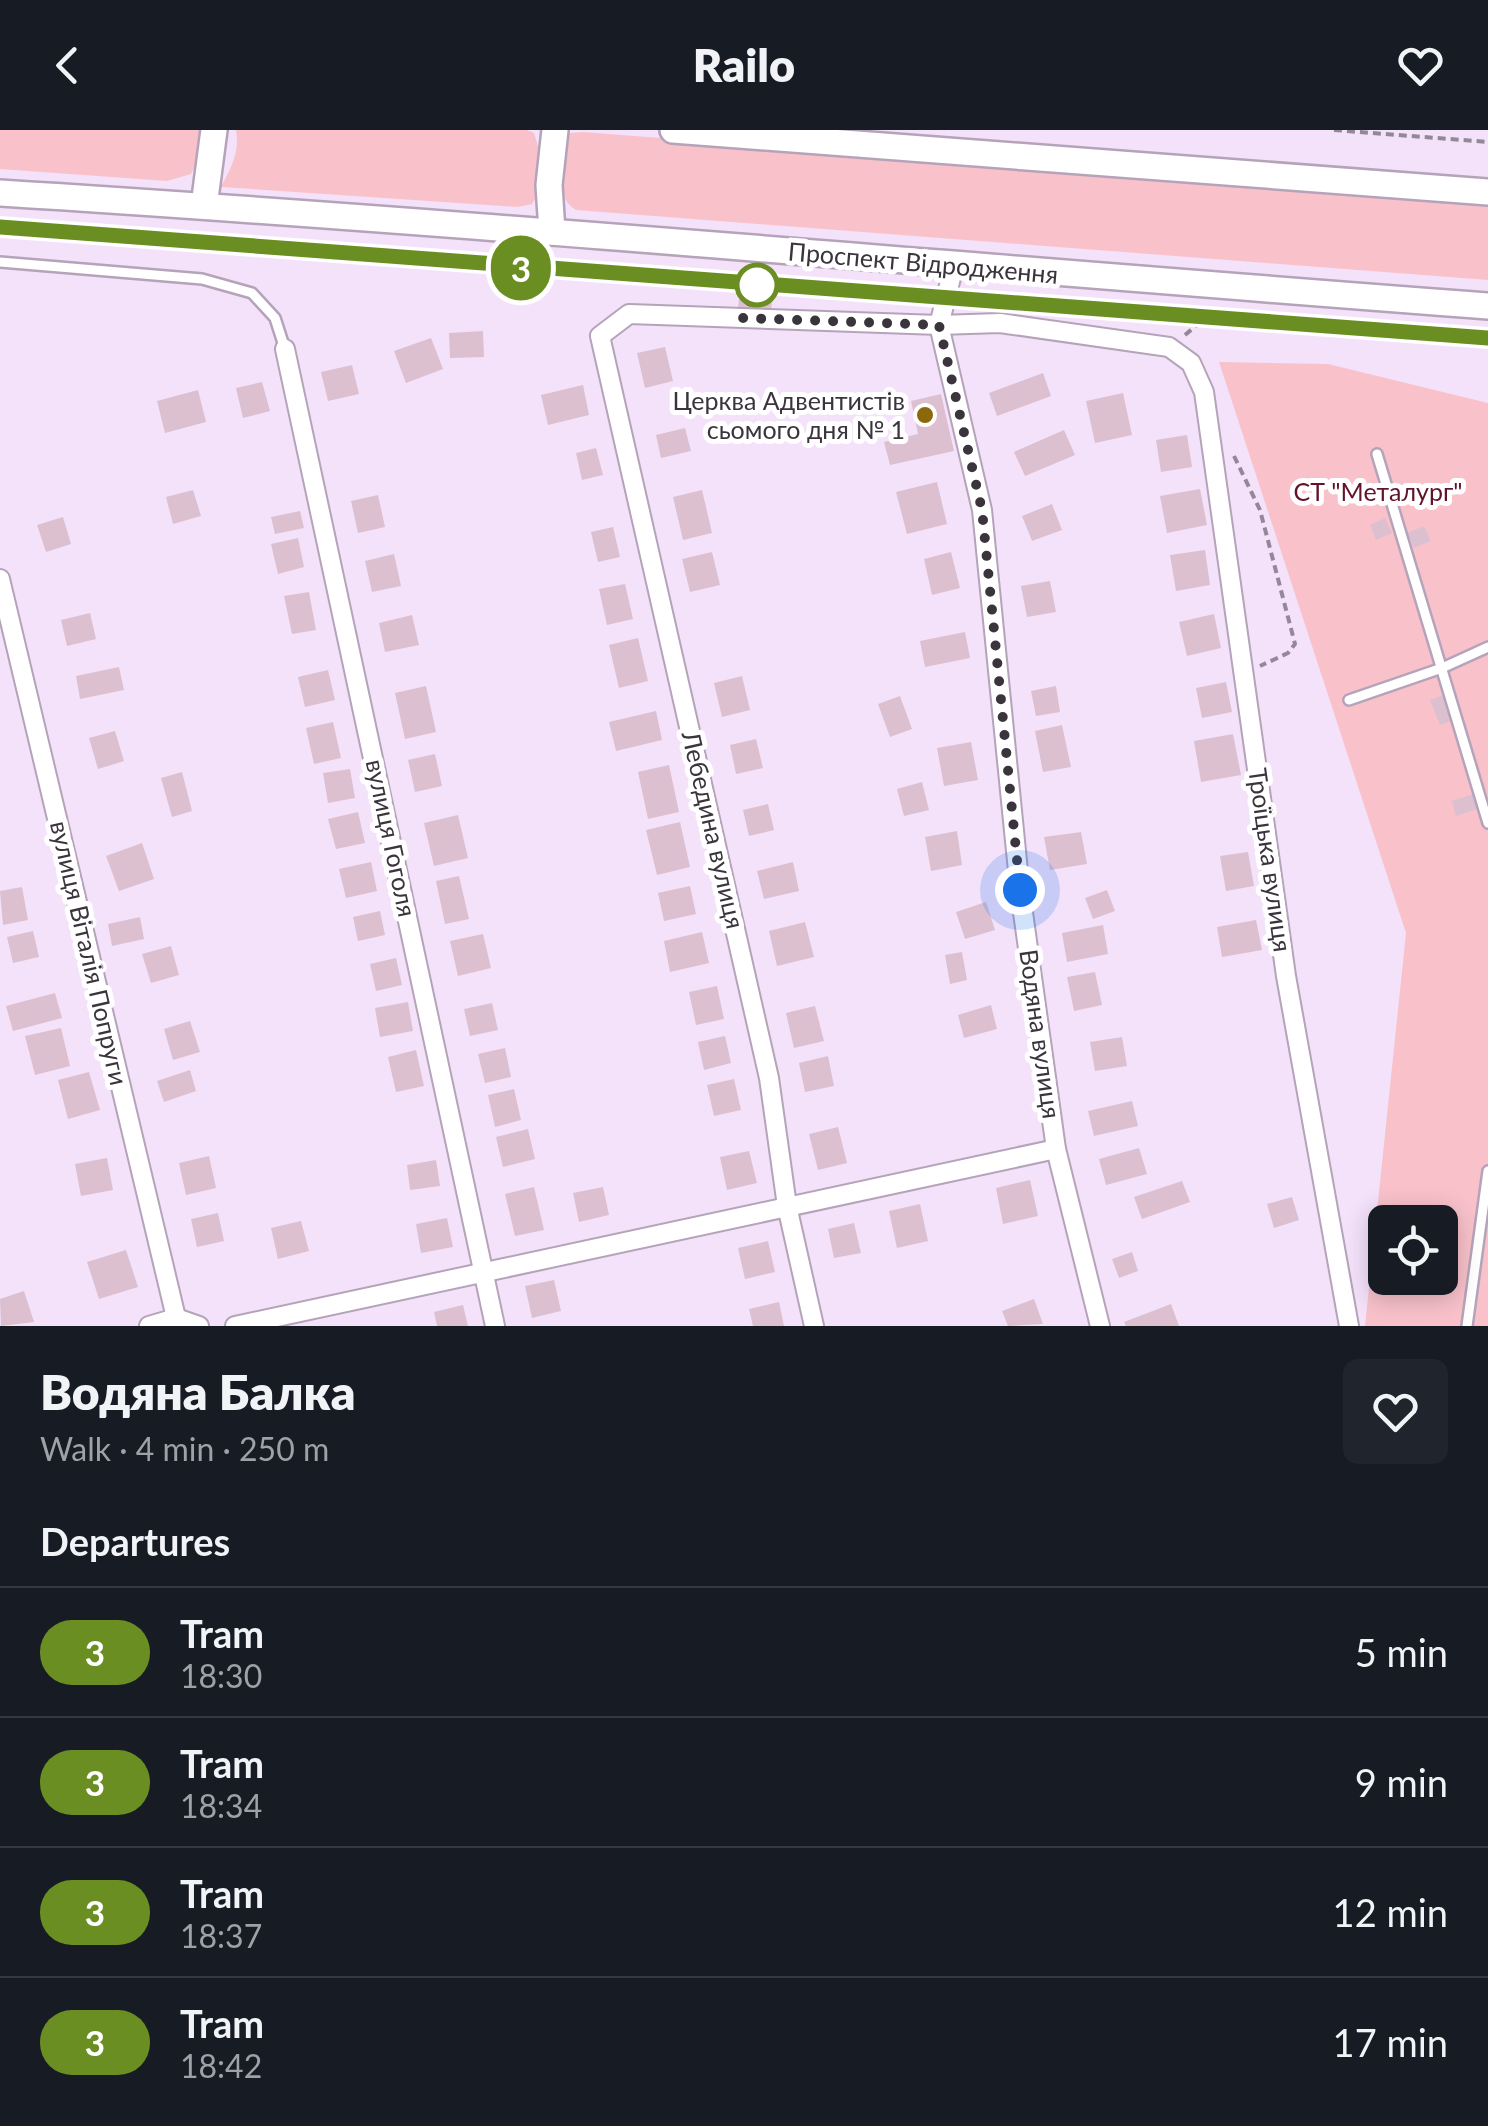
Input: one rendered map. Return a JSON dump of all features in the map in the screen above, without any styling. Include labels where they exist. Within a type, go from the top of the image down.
[{"type":"main road","points":[[204,206],[214,130]]},
{"type":"main road","points":[[552,232],[549,185],[555,130]]},
{"type":"main road","points":[[673,130],[886,138],[1488,192]]},
{"type":"main road","name":"Проспект Відродження","points":[[0,193],[1488,306]]},
{"type":"street","name":"Водяна вулиця","points":[[954,266],[939,325],[982,510],[1020,890],[1056,1149],[1100,1326]]},
{"type":"street","name":"Лебедина вулиця","points":[[814,1326],[787,1206],[770,1078],[600,336],[629,314],[939,325]]},
{"type":"street","points":[[939,325],[1000,323],[1169,347]]},
{"type":"street","name":"Троїцька вулиця","points":[[1169,347],[1191,363],[1204,392],[1286,976],[1349,1326]]},
{"type":"street","name":"вулиця Гоголя","points":[[286,350],[496,1326]]},
{"type":"street","name":"вулиця Віталія Попруги","points":[[0,579],[177,1322]]},
{"type":"street","points":[[235,1326],[1056,1149]]},
{"type":"street","points":[[149,1326],[177,1322],[198,1326]]},
{"type":"lane","points":[[0,262],[202,279],[252,292],[275,318],[286,350]]},
{"type":"lane","points":[[1377,454],[1488,823]]},
{"type":"lane","points":[[1349,700],[1488,648]]},
{"type":"lane","points":[[1467,1326],[1488,1171]]},
{"type":"path","points":[[1334,130],[1488,142]]},
{"type":"path","points":[[1169,347],[1204,318]]},
{"type":"path","points":[[1228,443],[1260,510],[1294,644],[1288,653],[1244,671]]},
{"type":"green space","points":[[0,130],[201,130],[198,160],[191,174],[167,181],[0,169]]},
{"type":"green space","points":[[236,130],[527,130],[534,133],[537,142],[541,179],[532,204],[518,207],[221,187],[236,153]]},
{"type":"green space","points":[[570,133],[1488,202],[1488,280],[576,210],[562,189],[560,141]]},
{"type":"green space","name":"СТ \"Металург\"","points":[[1219,362],[1328,364],[1488,403],[1488,1326],[1365,1326],[1368,1295],[1458,1295],[1458,1205],[1378,1205],[1406,933]]},
{"type":"building","points":[[739,299],[772,301],[771,311],[738,309]]},
{"type":"building","points":[[483,331],[484,357],[450,358],[449,333]]},
{"type":"building","points":[[431,338],[443,369],[406,383],[394,351]]},
{"type":"building","points":[[665,347],[673,381],[645,388],[637,353]]},
{"type":"building","points":[[352,365],[359,394],[328,401],[321,372]]},
{"type":"building","points":[[1043,373],[1051,396],[997,416],[989,393]]},
{"type":"building","points":[[262,382],[270,411],[243,418],[236,388]]},
{"type":"building","points":[[583,385],[589,415],[548,425],[541,395]]},
{"type":"building","points":[[198,390],[206,422],[165,433],[157,401]]},
{"type":"building","points":[[1123,393],[1132,435],[1095,443],[1086,401]]},
{"type":"building","points":[[941,394],[954,451],[890,465],[884,442],[918,434],[911,401]]},
{"type":"building","points":[[685,428],[691,451],[661,458],[656,435]]},
{"type":"building","points":[[1064,430],[1075,455],[1025,476],[1014,452]]},
{"type":"building","points":[[1187,435],[1192,467],[1161,472],[1156,440]]},
{"type":"building","points":[[596,448],[603,475],[582,480],[576,453]]},
{"type":"building","points":[[937,482],[947,524],[907,534],[896,492]]},
{"type":"building","points":[[1200,489],[1207,525],[1167,533],[1160,496]]},
{"type":"building","points":[[193,490],[201,516],[173,524],[166,497]]},
{"type":"building","points":[[702,490],[712,533],[683,540],[673,497]]},
{"type":"building","points":[[378,495],[385,527],[358,533],[351,501]]},
{"type":"building","points":[[1052,504],[1062,530],[1032,541],[1022,516]]},
{"type":"building","points":[[300,511],[304,528],[275,534],[271,517]]},
{"type":"building","points":[[63,517],[71,544],[46,552],[37,525]]},
{"type":"building","points":[[1385,518],[1392,533],[1376,540],[1370,525]]},
{"type":"building","points":[[1424,526],[1431,541],[1414,548],[1407,533]]},
{"type":"building","points":[[613,527],[620,557],[598,562],[591,532]]},
{"type":"building","points":[[298,538],[304,567],[278,574],[271,544]]},
{"type":"building","points":[[1205,550],[1210,585],[1176,591],[1170,555]]},
{"type":"building","points":[[712,552],[720,585],[690,592],[682,559]]},
{"type":"building","points":[[951,552],[960,588],[932,595],[924,559]]},
{"type":"building","points":[[394,554],[401,586],[372,592],[365,561]]},
{"type":"building","points":[[1050,581],[1056,612],[1027,617],[1021,586]]},
{"type":"building","points":[[625,584],[633,619],[607,625],[599,589]]},
{"type":"building","points":[[309,592],[316,630],[292,634],[284,596]]},
{"type":"building","points":[[90,613],[96,639],[67,646],[61,620]]},
{"type":"building","points":[[1214,614],[1221,648],[1187,656],[1179,622]]},
{"type":"building","points":[[412,615],[419,645],[385,652],[379,623]]},
{"type":"building","points":[[965,632],[970,658],[925,667],[920,641]]},
{"type":"building","points":[[638,638],[648,681],[619,688],[609,645]]},
{"type":"building","points":[[119,667],[124,690],[80,699],[76,676]]},
{"type":"building","points":[[328,670],[335,700],[305,707],[298,677]]},
{"type":"building","points":[[742,676],[750,710],[722,717],[714,683]]},
{"type":"building","points":[[1226,682],[1232,712],[1202,718],[1196,688]]},
{"type":"building","points":[[426,686],[436,732],[405,739],[395,693]]},
{"type":"building","points":[[1056,686],[1060,712],[1036,716],[1031,691]]},
{"type":"building","points":[[1443,695],[1454,720],[1440,725],[1430,700]]},
{"type":"building","points":[[900,696],[912,729],[890,737],[878,704]]},
{"type":"building","points":[[656,711],[662,740],[616,751],[609,722]]},
{"type":"building","points":[[333,722],[341,758],[314,764],[306,728]]},
{"type":"building","points":[[1062,725],[1071,767],[1043,772],[1035,731]]},
{"type":"building","points":[[115,731],[124,761],[98,769],[89,738]]},
{"type":"building","points":[[1233,734],[1241,775],[1201,782],[1194,741]]},
{"type":"building","points":[[756,739],[763,768],[736,774],[730,745]]},
{"type":"building","points":[[971,742],[978,780],[944,786],[937,748]]},
{"type":"building","points":[[435,754],[442,786],[415,792],[408,760]]},
{"type":"building","points":[[669,765],[679,812],[648,819],[638,772]]},
{"type":"building","points":[[350,769],[355,798],[328,803],[323,773]]},
{"type":"building","points":[[182,772],[192,811],[172,817],[161,778]]},
{"type":"building","points":[[922,782],[929,810],[904,816],[897,789]]},
{"type":"building","points":[[1474,794],[1478,809],[1456,816],[1452,801]]},
{"type":"building","points":[[768,804],[774,830],[749,836],[743,810]]},
{"type":"building","points":[[358,812],[365,843],[336,849],[328,819]]},
{"type":"building","points":[[458,815],[468,858],[434,866],[424,823]]},
{"type":"building","points":[[680,822],[690,867],[657,875],[646,830]]},
{"type":"building","points":[[957,831],[962,865],[931,871],[925,837]]},
{"type":"building","points":[[1081,832],[1087,864],[1050,870],[1044,837]]},
{"type":"building","points":[[142,843],[154,879],[119,891],[106,856]]},
{"type":"building","points":[[1248,852],[1254,886],[1226,891],[1220,856]]},
{"type":"building","points":[[371,862],[377,891],[346,898],[339,869]]},
{"type":"building","points":[[793,862],[799,891],[764,899],[757,871]]},
{"type":"building","points":[[459,876],[469,919],[445,924],[436,881]]},
{"type":"building","points":[[690,886],[696,914],[664,921],[658,893]]},
{"type":"building","points":[[22,887],[28,920],[3,925],[0,891]]},
{"type":"building","points":[[1107,890],[1115,911],[1093,919],[1085,898]]},
{"type":"building","points":[[986,902],[995,930],[965,939],[956,912]]},
{"type":"building","points":[[380,911],[385,935],[358,941],[353,917]]},
{"type":"building","points":[[140,917],[144,939],[112,946],[108,924]]},
{"type":"building","points":[[1256,920],[1262,950],[1222,957],[1217,927]]},
{"type":"building","points":[[805,922],[814,957],[777,966],[769,931]]},
{"type":"building","points":[[1103,925],[1108,954],[1067,962],[1062,933]]},
{"type":"building","points":[[33,931],[39,957],[13,963],[7,937]]},
{"type":"building","points":[[702,932],[709,963],[670,972],[664,941]]},
{"type":"building","points":[[483,934],[491,968],[458,976],[450,941]]},
{"type":"building","points":[[171,946],[179,975],[151,983],[142,954]]},
{"type":"building","points":[[962,952],[967,980],[950,984],[945,955]]},
{"type":"building","points":[[396,958],[402,985],[376,991],[370,964]]},
{"type":"building","points":[[1095,972],[1102,1005],[1074,1011],[1067,977]]},
{"type":"building","points":[[717,986],[724,1019],[696,1025],[689,992]]},
{"type":"building","points":[[55,993],[62,1018],[13,1031],[6,1006]]},
{"type":"building","points":[[408,1002],[413,1031],[380,1037],[375,1008]]},
{"type":"building","points":[[492,1003],[498,1030],[470,1036],[464,1009]]},
{"type":"building","points":[[991,1005],[997,1029],[964,1038],[958,1015]]},
{"type":"building","points":[[815,1006],[824,1041],[794,1048],[786,1013]]},
{"type":"building","points":[[190,1021],[200,1052],[173,1060],[164,1029]]},
{"type":"building","points":[[61,1028],[70,1066],[35,1075],[25,1036]]},
{"type":"building","points":[[725,1036],[731,1063],[704,1070],[698,1042]]},
{"type":"building","points":[[1122,1037],[1127,1066],[1095,1071],[1090,1042]]},
{"type":"building","points":[[505,1048],[511,1077],[485,1083],[478,1054]]},
{"type":"building","points":[[416,1050],[424,1086],[396,1092],[388,1057]]},
{"type":"building","points":[[828,1056],[834,1086],[805,1092],[799,1063]]},
{"type":"building","points":[[190,1070],[196,1091],[164,1102],[157,1081]]},
{"type":"building","points":[[89,1072],[100,1110],[68,1119],[58,1080]]},
{"type":"building","points":[[734,1079],[741,1110],[714,1116],[707,1085]]},
{"type":"building","points":[[514,1089],[521,1120],[495,1127],[488,1095]]},
{"type":"building","points":[[1132,1101],[1138,1126],[1094,1136],[1088,1111]]},
{"type":"building","points":[[838,1127],[847,1163],[818,1170],[809,1134]]},
{"type":"building","points":[[528,1129],[535,1159],[503,1167],[496,1137]]},
{"type":"building","points":[[1139,1148],[1147,1174],[1106,1185],[1099,1159]]},
{"type":"building","points":[[749,1151],[757,1183],[727,1190],[720,1157]]},
{"type":"building","points":[[209,1156],[216,1188],[186,1195],[179,1163]]},
{"type":"building","points":[[107,1158],[113,1190],[81,1196],[75,1164]]},
{"type":"building","points":[[436,1160],[440,1186],[410,1190],[407,1165]]},
{"type":"building","points":[[1030,1180],[1038,1216],[1003,1224],[996,1188]]},
{"type":"building","points":[[1182,1181],[1190,1202],[1142,1219],[1134,1197]]},
{"type":"building","points":[[534,1187],[544,1230],[515,1236],[505,1194]]},
{"type":"building","points":[[603,1187],[609,1215],[579,1222],[573,1193]]},
{"type":"building","points":[[1292,1197],[1299,1220],[1274,1228],[1267,1204]]},
{"type":"building","points":[[920,1204],[928,1241],[897,1248],[889,1211]]},
{"type":"building","points":[[218,1213],[224,1241],[197,1247],[191,1219]]},
{"type":"building","points":[[447,1218],[453,1247],[421,1253],[416,1224]]},
{"type":"building","points":[[301,1221],[309,1251],[278,1259],[271,1228]]},
{"type":"building","points":[[854,1223],[861,1253],[834,1258],[828,1229]]},
{"type":"building","points":[[768,1241],[775,1272],[745,1279],[738,1248]]},
{"type":"building","points":[[126,1250],[138,1287],[99,1299],[87,1262]]},
{"type":"building","points":[[1132,1252],[1138,1271],[1119,1278],[1112,1259]]},
{"type":"building","points":[[554,1280],[561,1311],[532,1318],[525,1286]]},
{"type":"building","points":[[24,1291],[34,1322],[1,1326],[0,1299]]},
{"type":"building","points":[[1034,1299],[1043,1324],[1008,1326],[1002,1311]]},
{"type":"building","points":[[779,1302],[784,1326],[753,1326],[749,1309]]},
{"type":"building","points":[[1171,1304],[1179,1326],[1126,1326],[1124,1322]]},
{"type":"building","points":[[463,1305],[468,1326],[437,1326],[434,1312]]},
{"type":"tram line","points":[[0,218],[1488,329]]},
{"type":"tram line","name":"3","points":[[0,227],[1488,338]]},
{"type":"place","name":"Церква Адвентистів сьомого дня № 1","points":[[925,415]]},
{"type":"route","points":[[757,285],[743,318],[939,325],[982,510],[1020,890]]}]
